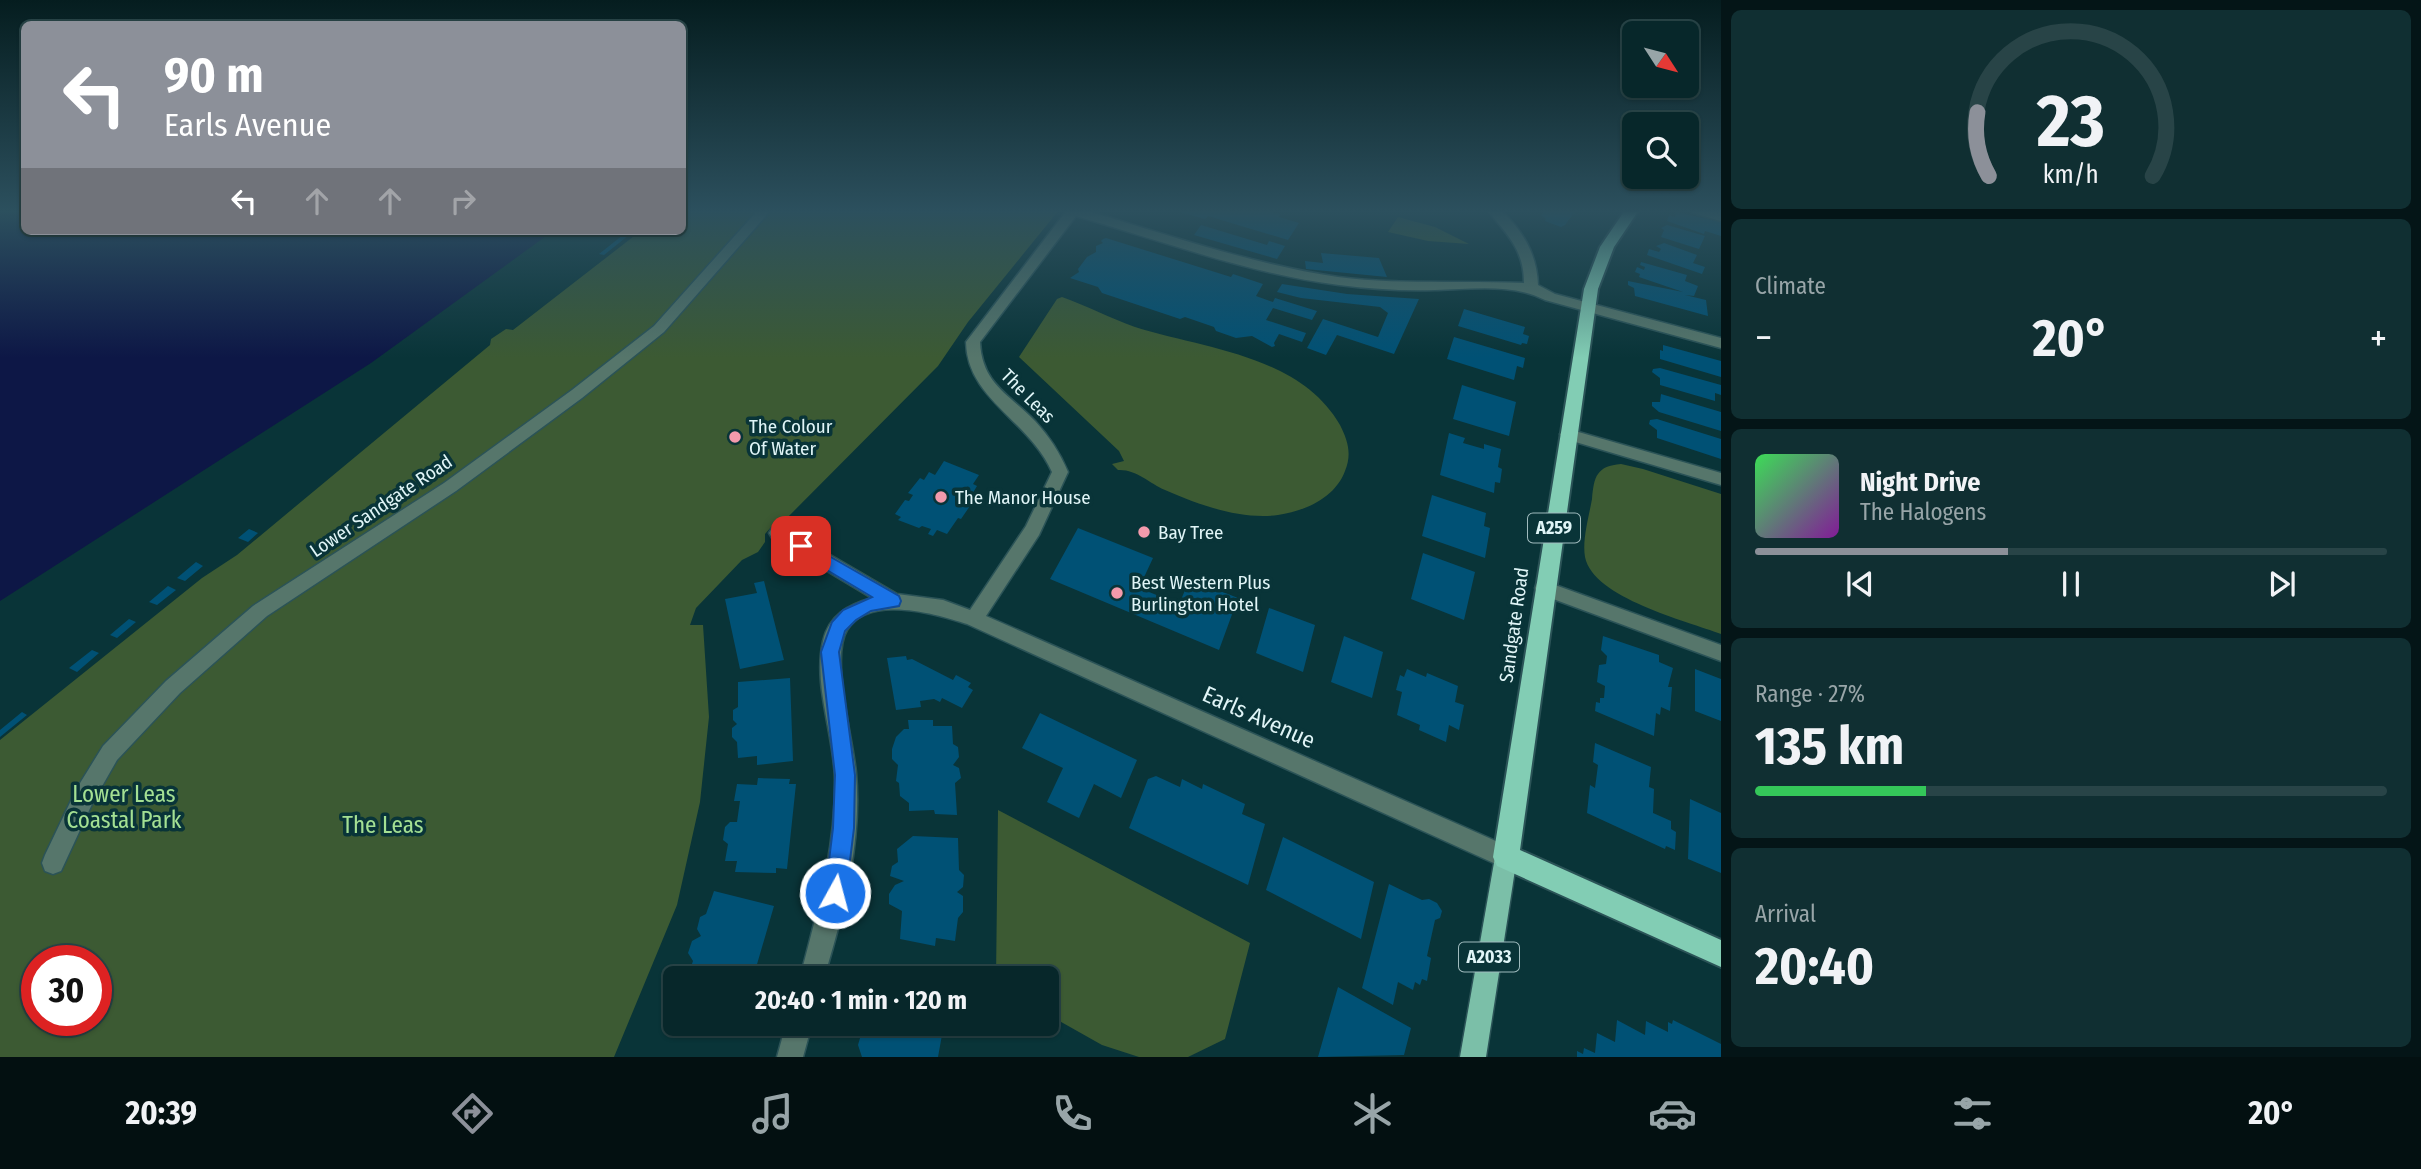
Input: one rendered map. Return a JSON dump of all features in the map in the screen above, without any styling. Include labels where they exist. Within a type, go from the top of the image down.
[{"type":"highway","name":"Sandgate Road","points":[[1506,857],[1568,433],[1588,308],[1600,259]]},
{"type":"highway","name":"Earls Avenue","points":[[1506,857],[1721,954]]},
{"type":"main road","name":"Sandgate Road","points":[[1473,1057],[1506,857]]},
{"type":"street","name":"Lower Sandgate Road","points":[[53,863],[85,795],[110,753],[173,687],[260,611],[450,487],[651,336],[720,259]]},
{"type":"street","name":"The Leas","points":[[974,619],[1019,555],[1051,501],[1060,472],[1051,450],[1026,421],[984,383],[972,356],[973,342],[1036,259]]},
{"type":"street","points":[[1240,259],[1269,268],[1340,281],[1531,287],[1550,297],[1721,343]]},
{"type":"street","points":[[1529,259],[1531,287]]},
{"type":"street","points":[[1568,433],[1721,479]]},
{"type":"street","name":"Earls Avenue","points":[[778,533],[893,601],[931,606],[974,619],[1506,857]]},
{"type":"street","points":[[1544,588],[1721,653]]},
{"type":"street","points":[[815,966],[835,893],[844,828],[845,775],[830,652],[838,628],[849,615],[868,605],[893,601]]},
{"type":"street","points":[[790,1057],[796,1036]]},
{"type":"green space","name":"Lower Leas Coastal Park","points":[[604,259],[1019,259],[968,322],[938,366],[780,525],[773,525],[765,534],[765,542],[758,552],[742,560],[696,608],[690,625],[703,625],[709,717],[700,802],[677,905],[614,1057],[0,1057],[0,740],[202,578],[237,555],[506,329],[513,330]]},
{"type":"green space","points":[[1062,297],[1135,327],[1249,358],[1301,383],[1323,402],[1340,425],[1345,437],[1348,459],[1345,471],[1334,489],[1318,502],[1298,510],[1278,515],[1250,515],[1206,506],[1165,490],[1137,474],[1118,470],[1112,464],[1124,461],[1119,451],[1019,357],[1057,299]]},
{"type":"green space","points":[[1621,464],[1721,494],[1721,634],[1643,606],[1605,584],[1592,572],[1585,557],[1584,543],[1594,484],[1602,470]]},
{"type":"green space","points":[[998,810],[1250,943],[1225,1039],[1188,1057],[1139,1057],[1102,1045],[1059,1021],[1059,966],[996,966]]},
{"type":"shaded area","points":[[0,259],[514,259],[371,363],[0,601]]},
{"type":"building","points":[[1085,259],[1174,259],[1263,284],[1256,296],[1273,302],[1275,298],[1317,311],[1312,320],[1273,308],[1266,320],[1306,333],[1302,342],[1279,334],[1275,346],[1272,347],[1252,336],[1236,338],[1185,317],[1180,319],[1102,293],[1098,287],[1070,278],[1079,272],[1078,269]]},
{"type":"building","points":[[1322,259],[1380,259],[1387,277],[1306,269],[1305,261],[1323,263]]},
{"type":"building","points":[[1660,259],[1695,259],[1693,263],[1705,267],[1702,274]]},
{"type":"building","points":[[1641,262],[1687,275],[1685,281],[1698,286],[1694,296],[1685,295],[1706,300],[1708,316],[1635,296],[1634,288],[1628,285],[1628,281],[1683,292],[1639,277],[1640,274],[1635,272],[1637,267],[1644,270],[1645,267],[1640,265]]},
{"type":"building","points":[[1282,284],[1347,294],[1419,299],[1394,354],[1337,335],[1326,355],[1307,348],[1323,319],[1378,337],[1388,313],[1380,307],[1301,298],[1277,292]]},
{"type":"building","points":[[1464,309],[1525,327],[1523,334],[1529,336],[1527,344],[1521,345],[1458,326]]},
{"type":"building","points":[[1454,337],[1525,358],[1523,368],[1517,366],[1514,380],[1447,359]]},
{"type":"building","points":[[1663,345],[1721,361],[1721,377],[1660,359]]},
{"type":"building","points":[[1660,368],[1721,385],[1721,395],[1715,393],[1715,401],[1660,385],[1660,378],[1652,372],[1653,369]]},
{"type":"building","points":[[1462,385],[1516,402],[1509,436],[1453,419]]},
{"type":"building","points":[[1661,394],[1721,412],[1721,431],[1659,412],[1652,406],[1652,402],[1660,402]]},
{"type":"building","points":[[1657,419],[1721,439],[1721,459],[1657,438],[1657,430],[1649,424],[1650,420]]},
{"type":"building","points":[[1449,433],[1465,438],[1463,443],[1484,449],[1484,444],[1501,449],[1498,467],[1502,469],[1500,483],[1495,482],[1494,493],[1440,475]]},
{"type":"building","name":"The Manor House","points":[[944,461],[979,475],[973,484],[977,486],[968,501],[972,503],[961,519],[958,518],[947,534],[937,530],[933,536],[928,534],[931,529],[922,526],[919,528],[898,520],[901,517],[895,514],[905,500],[909,501],[913,495],[908,493],[920,478],[924,480],[929,472],[935,475]]},
{"type":"building","points":[[1432,495],[1486,513],[1484,526],[1490,528],[1485,558],[1422,536]]},
{"type":"building","name":"Best Western Plus Burlington Hotel","points":[[1078,528],[1153,558],[1139,588],[1179,604],[1190,579],[1238,598],[1219,650],[1050,579]]},
{"type":"building","points":[[249,529],[258,533],[248,542],[238,538]]},
{"type":"building","points":[[1423,553],[1475,572],[1464,620],[1411,599]]},
{"type":"building","points":[[196,562],[203,566],[185,581],[177,578]]},
{"type":"building","points":[[764,581],[784,660],[740,669],[725,599],[757,593],[754,583]]},
{"type":"building","points":[[168,586],[176,590],[157,605],[149,602]]},
{"type":"building","points":[[1269,608],[1315,625],[1303,672],[1256,653]]},
{"type":"building","points":[[129,619],[136,622],[117,638],[110,635]]},
{"type":"building","points":[[1344,636],[1383,652],[1372,698],[1331,682]]},
{"type":"building","points":[[1603,636],[1659,655],[1659,662],[1673,668],[1668,687],[1672,687],[1670,711],[1661,707],[1660,715],[1656,713],[1654,736],[1595,711],[1596,702],[1600,703],[1600,698],[1604,698],[1605,686],[1597,682],[1599,665],[1606,664],[1607,656],[1601,650]]},
{"type":"building","points":[[92,650],[99,653],[77,672],[69,668]]},
{"type":"building","points":[[906,656],[907,660],[912,659],[953,680],[956,675],[971,683],[968,687],[973,690],[962,708],[942,698],[940,702],[934,699],[920,701],[921,707],[896,710],[887,658]]},
{"type":"building","points":[[1407,669],[1426,677],[1427,673],[1458,686],[1455,702],[1464,705],[1459,730],[1449,725],[1446,742],[1419,730],[1420,725],[1397,715],[1402,692],[1396,690],[1400,675],[1404,677]]},
{"type":"building","points":[[1695,669],[1721,679],[1721,721],[1695,711]]},
{"type":"building","points":[[790,678],[793,761],[757,765],[757,756],[738,758],[737,742],[732,737],[732,728],[737,724],[733,720],[733,710],[738,707],[738,682]]},
{"type":"building","points":[[22,712],[27,715],[0,737],[0,730]]},
{"type":"building","points":[[1040,713],[1137,760],[1121,798],[1094,784],[1079,818],[1047,802],[1063,768],[1022,748]]},
{"type":"building","points":[[908,720],[933,720],[933,726],[952,726],[953,744],[958,747],[959,757],[953,765],[959,768],[961,778],[955,783],[957,815],[935,814],[934,810],[909,811],[909,803],[900,796],[899,783],[896,781],[898,765],[892,759],[892,749],[896,737],[904,729],[909,729]]},
{"type":"building","points":[[1595,743],[1651,767],[1649,787],[1654,789],[1653,813],[1671,821],[1671,829],[1676,832],[1675,850],[1666,846],[1665,849],[1587,813],[1590,785],[1595,788],[1598,765],[1593,762]]},
{"type":"building","points":[[1156,776],[1180,787],[1182,779],[1202,789],[1203,784],[1245,804],[1242,814],[1265,824],[1248,885],[1129,828],[1148,779]]},
{"type":"building","points":[[758,778],[790,779],[789,784],[796,784],[787,869],[776,868],[776,873],[735,872],[737,861],[725,861],[728,844],[723,840],[725,827],[730,822],[737,822],[740,801],[734,801],[737,784],[757,785]]},
{"type":"building","points":[[1690,799],[1721,813],[1721,873],[1688,859]]},
{"type":"building","points":[[913,836],[958,838],[959,870],[964,875],[963,887],[957,892],[963,896],[963,912],[958,918],[955,941],[936,938],[935,946],[900,939],[902,911],[889,904],[889,894],[895,885],[904,881],[890,876],[892,866],[898,862],[897,849]]},
{"type":"building","points":[[1283,837],[1374,882],[1361,939],[1266,890]]},
{"type":"building","points":[[1389,884],[1422,900],[1429,899],[1437,903],[1442,911],[1440,918],[1435,920],[1427,956],[1431,958],[1427,981],[1422,979],[1420,985],[1415,982],[1413,990],[1398,982],[1393,1005],[1362,988]]},
{"type":"building","points":[[714,891],[774,906],[756,966],[691,966],[693,961],[688,953],[692,941],[701,936],[697,929],[700,917],[706,914]]},
{"type":"building","points":[[1338,987],[1411,1028],[1404,1055],[1318,1057]]},
{"type":"building","points":[[1617,1020],[1645,1035],[1646,1021],[1668,1032],[1668,1022],[1672,1024],[1673,1020],[1721,1044],[1721,1057],[1577,1057],[1577,1051],[1583,1054],[1584,1048],[1595,1053],[1597,1033],[1615,1042]]},
{"type":"building","points":[[861,1036],[942,1036],[938,1057],[862,1057],[858,1045]]},
{"type":"place","name":"The Colour Of Water","points":[[735,437]]},
{"type":"place","name":"The Manor House","points":[[941,497]]},
{"type":"place","name":"Bay Tree","points":[[1144,532]]},
{"type":"place","name":"Best Western Plus Burlington Hotel","points":[[1117,593]]},
{"type":"route","points":[[801,546],[893,601],[868,605],[849,615],[838,628],[830,652],[845,775],[844,828],[835,893]]}]
